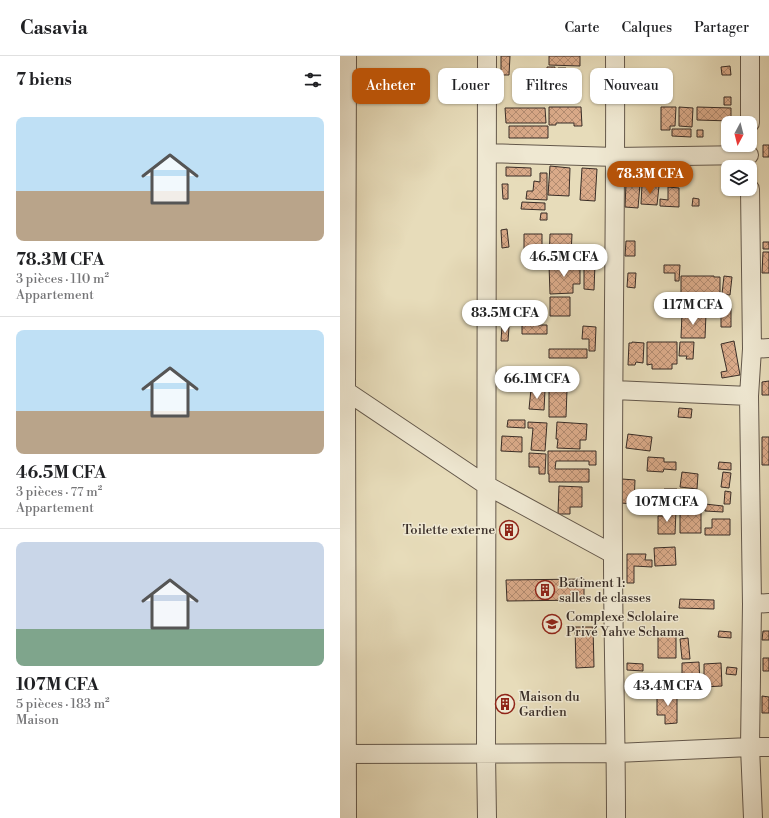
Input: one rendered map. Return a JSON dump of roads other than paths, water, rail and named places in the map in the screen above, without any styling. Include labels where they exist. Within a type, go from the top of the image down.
[{"type":"street","points":[[347,56],[343,390],[343,754],[347,818]]},
{"type":"street","points":[[487,56],[487,818]]},
{"type":"street","points":[[615,56],[616,157],[613,554],[616,818]]},
{"type":"street","points":[[750,56],[750,116]]},
{"type":"street","points":[[487,153],[616,157],[749,156]]},
{"type":"street","points":[[750,196],[761,349],[749,396],[760,604],[750,747],[753,818]]},
{"type":"street","points":[[343,390],[486,485],[613,554]]},
{"type":"street","points":[[614,390],[749,396]]},
{"type":"street","points":[[343,754],[616,753],[769,747]]},
{"type":"place","name":"Toilette externe","points":[[509,530]]},
{"type":"place","name":"Batiment 1: salles de classes","points":[[545,590]]},
{"type":"place","name":"Complexe Sclolaire Privé Yahve Schama","points":[[552,624]]},
{"type":"place","name":"Maison du Gardien","points":[[505,704]]}]
